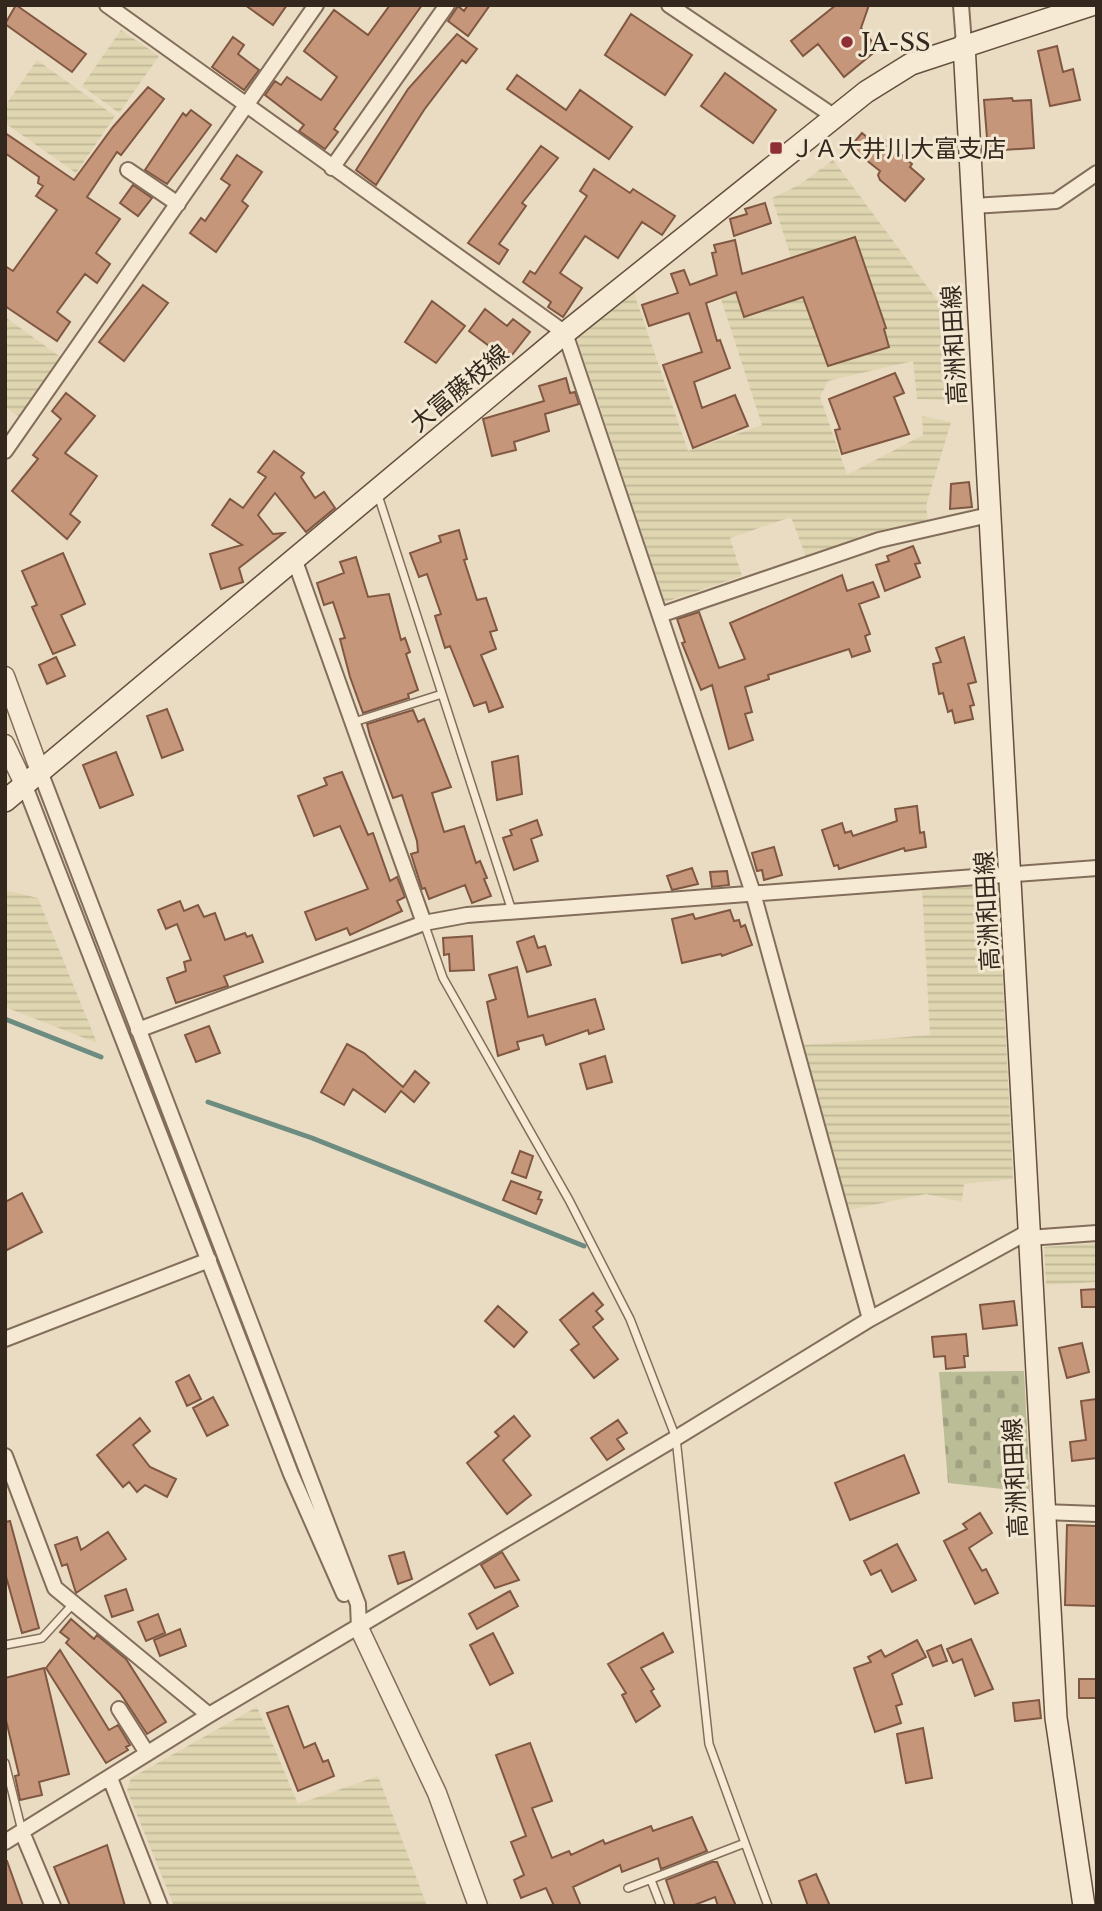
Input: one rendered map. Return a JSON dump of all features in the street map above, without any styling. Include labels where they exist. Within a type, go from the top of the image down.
[{"type":"main road","points":[[964,44],[1090,5]]},
{"type":"main road","name":"大富藤枝線","points":[[5,801],[565,333],[866,92],[911,64],[964,44]]},
{"type":"main road","name":"高洲和田線","points":[[964,44],[989,515],[1012,872],[1028,1235],[1056,1718],[1084,1906]]},
{"type":"street","points":[[107,5],[565,333],[753,893],[870,1319]]},
{"type":"street","points":[[5,451],[316,5]]},
{"type":"street","points":[[332,168],[447,5]]},
{"type":"street","points":[[669,5],[835,117]]},
{"type":"street","points":[[961,5],[964,44]]},
{"type":"street","points":[[128,170],[178,204]]},
{"type":"street","points":[[973,206],[1056,201],[1097,173]]},
{"type":"street","points":[[660,615],[879,540],[989,515]]},
{"type":"street","points":[[295,561],[424,923]]},
{"type":"street","points":[[5,676],[33,780],[209,1260],[291,1474],[359,1628],[437,1793],[478,1906]]},
{"type":"street","points":[[5,744],[33,780],[138,1030],[358,1604],[359,1628]]},
{"type":"street","points":[[138,1030],[424,923],[512,911],[1012,872],[1097,868]]},
{"type":"street","points":[[5,1842],[209,1714],[359,1628],[870,1319],[1028,1235],[1097,1233]]},
{"type":"street","points":[[5,1339],[209,1260]]},
{"type":"street","points":[[5,1456],[55,1588],[209,1714]]},
{"type":"street","points":[[1043,1512],[1097,1514]]},
{"type":"street","points":[[119,1709],[147,1753]]},
{"type":"street","points":[[110,1777],[160,1906]]},
{"type":"street","points":[[22,1832],[53,1906]]},
{"type":"lane","points":[[377,491],[512,911]]},
{"type":"lane","points":[[354,722],[442,694]]},
{"type":"lane","points":[[424,923],[443,978],[569,1200],[630,1319],[676,1438],[709,1744],[768,1906]]},
{"type":"lane","points":[[5,1645],[42,1638],[73,1604]]},
{"type":"lane","points":[[5,1763],[22,1832]]},
{"type":"lane","points":[[628,1888],[745,1843]]},
{"type":"lane","points":[[651,1880],[661,1906]]},
{"type":"shaded area","points":[[121,30],[159,56],[119,113],[82,86]]},
{"type":"shaded area","points":[[37,60],[115,116],[76,173],[5,123],[5,106]]},
{"type":"shaded area","points":[[833,160],[961,332],[964,382],[958,400],[917,399],[913,361],[828,381],[820,397],[847,475],[923,435],[922,416],[951,422],[926,506],[928,520],[877,531],[806,557],[791,517],[730,538],[742,576],[665,602],[576,336],[633,290],[688,451],[762,425],[716,284],[791,257],[772,198],[799,185]]},
{"type":"shaded area","points":[[5,317],[62,358],[20,417],[5,407]]},
{"type":"shaded area","points":[[998,884],[1013,1179],[964,1184],[962,1202],[926,1194],[849,1210],[804,1045],[930,1035],[922,889]]},
{"type":"shaded area","points":[[5,890],[38,898],[97,1043],[5,1007]]},
{"type":"shaded area","points":[[1097,1243],[1097,1282],[1046,1285],[1044,1247]]},
{"type":"shaded area","points":[[257,1707],[298,1804],[378,1776],[427,1906],[174,1906],[127,1790],[131,1778]]},
{"type":"green space","points":[[1024,1371],[1030,1492],[948,1483],[939,1372]]},
{"type":"building","points":[[16,5],[86,54],[72,72],[5,24]]},
{"type":"building","points":[[245,5],[287,5],[273,25]]},
{"type":"building","points":[[390,5],[422,5],[334,129],[338,132],[325,149],[299,131],[304,125],[265,95],[275,81],[281,85],[287,77],[321,100],[337,77],[304,51],[334,10],[368,35]]},
{"type":"building","points":[[468,5],[490,5],[468,36],[448,21],[458,6],[464,11]]},
{"type":"building","points":[[836,5],[869,5],[861,28],[878,49],[844,77],[818,44],[803,56],[791,41]]},
{"type":"building","points":[[631,14],[692,55],[665,95],[605,55]]},
{"type":"building","points":[[457,34],[477,49],[466,63],[462,60],[424,110],[376,185],[356,170],[408,89]]},
{"type":"building","points":[[233,37],[244,45],[238,54],[259,70],[244,90],[212,67]]},
{"type":"building","points":[[1057,46],[1063,72],[1073,69],[1080,100],[1050,106],[1038,51]]},
{"type":"building","points":[[725,73],[776,110],[753,143],[701,106]]},
{"type":"building","points":[[517,75],[566,110],[580,90],[632,127],[609,159],[507,89]]},
{"type":"building","points":[[148,87],[164,99],[121,155],[117,152],[87,197],[120,219],[96,253],[110,264],[97,283],[85,274],[57,312],[70,322],[57,341],[5,306],[5,266],[13,271],[57,210],[36,196],[43,186],[38,183],[39,177],[5,153],[5,133],[74,180],[113,127]]},
{"type":"building","points":[[1012,98],[1013,101],[1031,100],[1034,148],[988,151],[984,100]]},
{"type":"building","points":[[191,110],[211,125],[167,184],[145,170],[183,113],[186,116]]},
{"type":"building","points":[[862,133],[878,146],[885,140],[912,164],[910,167],[924,179],[905,201],[880,180],[880,171],[850,147]]},
{"type":"building","points":[[541,146],[558,158],[522,203],[526,206],[499,244],[508,250],[499,264],[468,243]]},
{"type":"building","points":[[237,155],[262,172],[242,201],[248,206],[216,252],[190,233],[201,218],[205,221],[230,185],[221,179]]},
{"type":"building","points":[[594,169],[630,193],[633,189],[675,216],[662,235],[642,222],[618,258],[585,236],[560,273],[582,288],[563,317],[548,307],[551,302],[523,282],[530,271],[535,274],[587,196],[580,191]]},
{"type":"building","points":[[133,185],[152,198],[138,216],[120,203]]},
{"type":"building","points":[[765,203],[771,223],[734,236],[730,219],[747,214],[745,209]]},
{"type":"building","points":[[855,237],[886,328],[884,329],[889,347],[828,366],[803,297],[744,317],[736,292],[706,303],[717,341],[720,340],[730,368],[694,382],[702,408],[735,395],[748,426],[693,448],[663,365],[702,352],[689,313],[649,326],[642,305],[678,293],[671,274],[684,270],[690,285],[717,275],[712,253],[716,252],[714,245],[735,240],[742,274]]},
{"type":"building","points":[[143,285],[168,303],[124,361],[99,342]]},
{"type":"building","points":[[432,301],[465,326],[436,363],[405,342]]},
{"type":"building","points":[[485,309],[507,326],[513,319],[530,332],[508,360],[469,331]]},
{"type":"building","points":[[895,373],[904,393],[894,397],[909,434],[842,454],[835,430],[840,429],[829,399]]},
{"type":"building","points":[[566,378],[570,393],[575,392],[579,404],[545,414],[549,431],[514,442],[516,450],[492,456],[483,419],[544,401],[539,386]]},
{"type":"building","points":[[66,393],[95,416],[65,453],[97,476],[70,514],[80,522],[67,539],[12,491],[38,459],[33,455],[61,419],[52,411]]},
{"type":"building","points":[[274,451],[304,473],[301,477],[315,498],[324,492],[335,508],[306,532],[275,493],[258,515],[273,534],[284,533],[239,568],[243,582],[221,589],[210,554],[242,545],[212,525],[230,499],[243,508],[266,477],[258,472]]},
{"type":"building","points":[[969,482],[972,507],[950,509],[951,484]]},
{"type":"building","points":[[459,530],[467,559],[464,560],[477,600],[486,598],[497,630],[490,632],[496,649],[481,655],[503,707],[489,712],[486,702],[474,706],[450,646],[445,648],[435,616],[441,614],[427,574],[419,577],[410,553],[441,542],[439,536]]},
{"type":"building","points":[[913,546],[920,563],[915,564],[920,577],[885,591],[876,565],[889,561],[887,556]]},
{"type":"building","points":[[63,553],[85,604],[61,615],[75,645],[53,654],[32,607],[37,605],[22,571]]},
{"type":"building","points":[[356,557],[368,597],[389,594],[401,640],[405,638],[410,652],[406,654],[418,690],[408,694],[409,698],[363,713],[350,677],[340,639],[345,638],[333,602],[324,605],[317,583],[344,573],[340,562]]},
{"type":"building","points":[[842,575],[847,591],[873,582],[879,597],[859,604],[870,634],[865,636],[870,651],[852,657],[849,649],[768,675],[769,679],[745,687],[752,712],[745,714],[753,740],[729,749],[712,685],[701,690],[682,643],[685,642],[677,619],[699,612],[719,668],[745,659],[730,623]]},
{"type":"building","points":[[964,637],[976,682],[968,684],[974,705],[970,706],[973,719],[955,723],[952,710],[948,712],[943,693],[939,694],[933,664],[941,662],[936,648]]},
{"type":"building","points":[[56,657],[65,676],[47,684],[39,665]]},
{"type":"building","points":[[167,709],[183,750],[162,758],[147,716]]},
{"type":"building","points":[[413,710],[418,722],[424,719],[451,787],[432,793],[444,832],[464,826],[476,863],[480,861],[487,878],[484,879],[491,896],[472,903],[465,885],[429,899],[425,888],[422,889],[411,854],[418,852],[417,841],[402,795],[393,798],[370,736],[367,724]]},
{"type":"building","points":[[116,752],[133,795],[100,808],[83,765]]},
{"type":"building","points":[[518,756],[522,794],[497,800],[492,762]]},
{"type":"building","points":[[342,772],[368,835],[373,833],[390,881],[397,877],[405,897],[397,901],[402,911],[350,935],[347,928],[316,940],[305,912],[368,889],[340,826],[314,836],[298,796],[327,785],[324,778]]},
{"type":"building","points":[[917,806],[920,833],[924,832],[926,847],[905,851],[904,848],[839,869],[838,865],[834,866],[822,830],[842,823],[845,833],[851,831],[853,836],[897,821],[895,809]]},
{"type":"building","points":[[537,820],[542,835],[531,839],[538,861],[514,870],[503,838],[512,835],[510,830]]},
{"type":"building","points":[[774,847],[782,875],[764,880],[762,870],[757,871],[752,853]]},
{"type":"building","points":[[692,868],[698,884],[672,890],[667,876]]},
{"type":"building","points":[[727,871],[729,885],[712,887],[710,872]]},
{"type":"building","points":[[180,901],[184,911],[198,905],[204,917],[215,913],[225,940],[245,933],[247,937],[252,935],[263,962],[224,976],[228,986],[176,1003],[167,978],[186,971],[184,962],[191,960],[177,924],[166,929],[158,910]]},
{"type":"building","points":[[730,910],[734,921],[739,920],[741,927],[745,925],[752,945],[722,956],[721,954],[682,963],[672,919],[693,914],[695,919]]},
{"type":"building","points":[[472,936],[474,970],[450,971],[449,954],[444,955],[443,938]]},
{"type":"building","points":[[534,936],[538,948],[545,946],[551,965],[527,972],[517,942]]},
{"type":"building","points":[[517,967],[528,1017],[595,999],[604,1029],[589,1034],[588,1030],[546,1045],[543,1035],[517,1042],[519,1049],[498,1056],[487,1002],[496,999],[489,975]]},
{"type":"building","points":[[209,1026],[220,1053],[196,1062],[185,1035]]},
{"type":"building","points":[[347,1044],[364,1053],[403,1087],[415,1071],[429,1083],[414,1102],[401,1091],[385,1112],[353,1089],[344,1105],[321,1092]]},
{"type":"building","points":[[605,1056],[612,1082],[587,1089],[580,1064]]},
{"type":"building","points":[[520,1151],[533,1156],[526,1178],[512,1173]]},
{"type":"building","points":[[511,1181],[541,1192],[538,1199],[542,1200],[536,1214],[503,1200]]},
{"type":"building","points":[[22,1193],[42,1232],[5,1251],[5,1202]]},
{"type":"building","points":[[1097,1289],[1097,1307],[1082,1307],[1081,1290]]},
{"type":"building","points":[[593,1293],[603,1305],[596,1311],[603,1319],[593,1327],[618,1359],[594,1378],[571,1350],[579,1344],[560,1320]]},
{"type":"building","points":[[1014,1301],[1017,1325],[983,1329],[980,1305]]},
{"type":"building","points":[[498,1306],[527,1332],[514,1347],[485,1321]]},
{"type":"building","points":[[966,1334],[968,1356],[964,1356],[965,1367],[946,1369],[945,1356],[934,1357],[932,1337]]},
{"type":"building","points":[[1082,1343],[1089,1372],[1067,1378],[1059,1348]]},
{"type":"building","points":[[189,1375],[201,1399],[187,1406],[176,1382]]},
{"type":"building","points":[[213,1397],[228,1425],[207,1436],[193,1408]]},
{"type":"building","points":[[1097,1399],[1097,1458],[1072,1461],[1070,1442],[1086,1440],[1081,1401]]},
{"type":"building","points":[[514,1416],[530,1436],[503,1460],[531,1495],[507,1514],[467,1463],[499,1436],[495,1432]]},
{"type":"building","points":[[140,1418],[150,1431],[133,1445],[150,1467],[176,1479],[167,1497],[145,1485],[137,1492],[129,1482],[123,1487],[97,1455]]},
{"type":"building","points":[[618,1420],[627,1433],[617,1439],[624,1449],[607,1460],[591,1438]]},
{"type":"building","points":[[904,1455],[919,1493],[850,1520],[835,1483]]},
{"type":"building","points":[[980,1513],[992,1533],[969,1548],[982,1571],[986,1569],[998,1593],[975,1604],[944,1541],[967,1529],[963,1524]]},
{"type":"building","points":[[10,1521],[39,1628],[22,1633],[5,1573],[5,1522]]},
{"type":"building","points":[[1067,1525],[1097,1526],[1097,1606],[1065,1605]]},
{"type":"building","points":[[108,1532],[126,1559],[76,1593],[67,1564],[62,1566],[55,1545],[77,1537],[81,1550]]},
{"type":"building","points":[[897,1544],[916,1580],[892,1592],[881,1570],[871,1575],[864,1561]]},
{"type":"building","points":[[404,1552],[412,1579],[398,1584],[389,1556]]},
{"type":"building","points":[[502,1552],[519,1580],[495,1588],[481,1565]]},
{"type":"building","points":[[126,1589],[133,1610],[112,1617],[105,1596]]},
{"type":"building","points":[[510,1591],[518,1606],[477,1629],[469,1614]]},
{"type":"building","points":[[158,1614],[165,1633],[146,1641],[138,1622]]},
{"type":"building","points":[[71,1619],[94,1639],[97,1635],[126,1659],[166,1722],[147,1734],[120,1693],[66,1643],[69,1639],[60,1632]]},
{"type":"building","points":[[180,1629],[186,1646],[160,1656],[154,1640]]},
{"type":"building","points":[[493,1633],[513,1673],[490,1685],[470,1645]]},
{"type":"building","points":[[663,1633],[673,1652],[641,1668],[654,1689],[651,1691],[660,1706],[636,1722],[622,1695],[626,1693],[608,1664]]},
{"type":"building","points":[[971,1639],[993,1689],[975,1696],[962,1659],[953,1663],[947,1649]]},
{"type":"building","points":[[917,1640],[926,1657],[892,1674],[902,1704],[896,1706],[901,1723],[875,1732],[854,1668],[871,1662],[868,1657],[881,1650],[885,1657]]},
{"type":"building","points":[[941,1645],[947,1661],[933,1666],[927,1651]]},
{"type":"building","points":[[60,1650],[109,1730],[118,1725],[130,1745],[126,1747],[128,1750],[106,1763],[46,1668]]},
{"type":"building","points":[[44,1668],[69,1774],[39,1782],[42,1795],[20,1800],[15,1776],[19,1775],[5,1716],[5,1678]]},
{"type":"building","points":[[1079,1679],[1097,1679],[1097,1698],[1079,1698]]},
{"type":"building","points":[[1039,1700],[1041,1718],[1015,1721],[1013,1703]]},
{"type":"building","points":[[288,1706],[304,1748],[315,1743],[323,1762],[328,1760],[334,1776],[298,1791],[267,1713]]},
{"type":"building","points":[[923,1728],[932,1778],[906,1783],[897,1734]]},
{"type":"building","points":[[530,1743],[552,1801],[532,1808],[552,1858],[569,1851],[571,1855],[603,1840],[605,1844],[651,1826],[653,1831],[692,1817],[707,1851],[661,1869],[658,1858],[622,1872],[620,1865],[573,1887],[581,1906],[554,1906],[546,1888],[521,1898],[514,1880],[524,1875],[511,1842],[526,1836],[496,1755]]},
{"type":"building","points":[[107,1845],[125,1906],[70,1906],[54,1867]]},
{"type":"building","points":[[7,1861],[23,1906],[5,1906]]},
{"type":"building","points":[[717,1862],[736,1906],[718,1906],[715,1897],[692,1906],[675,1906],[666,1880]]},
{"type":"building","points":[[816,1874],[830,1906],[808,1906],[799,1881]]},
{"type":"waterway","points":[[5,1019],[101,1057]]},
{"type":"waterway","points":[[208,1102],[312,1138],[584,1246]]},
{"type":"place","name":"JA-SS","points":[[847,42]]},
{"type":"place","name":"ＪＡ大井川大富支店","points":[[776,148]]}]
